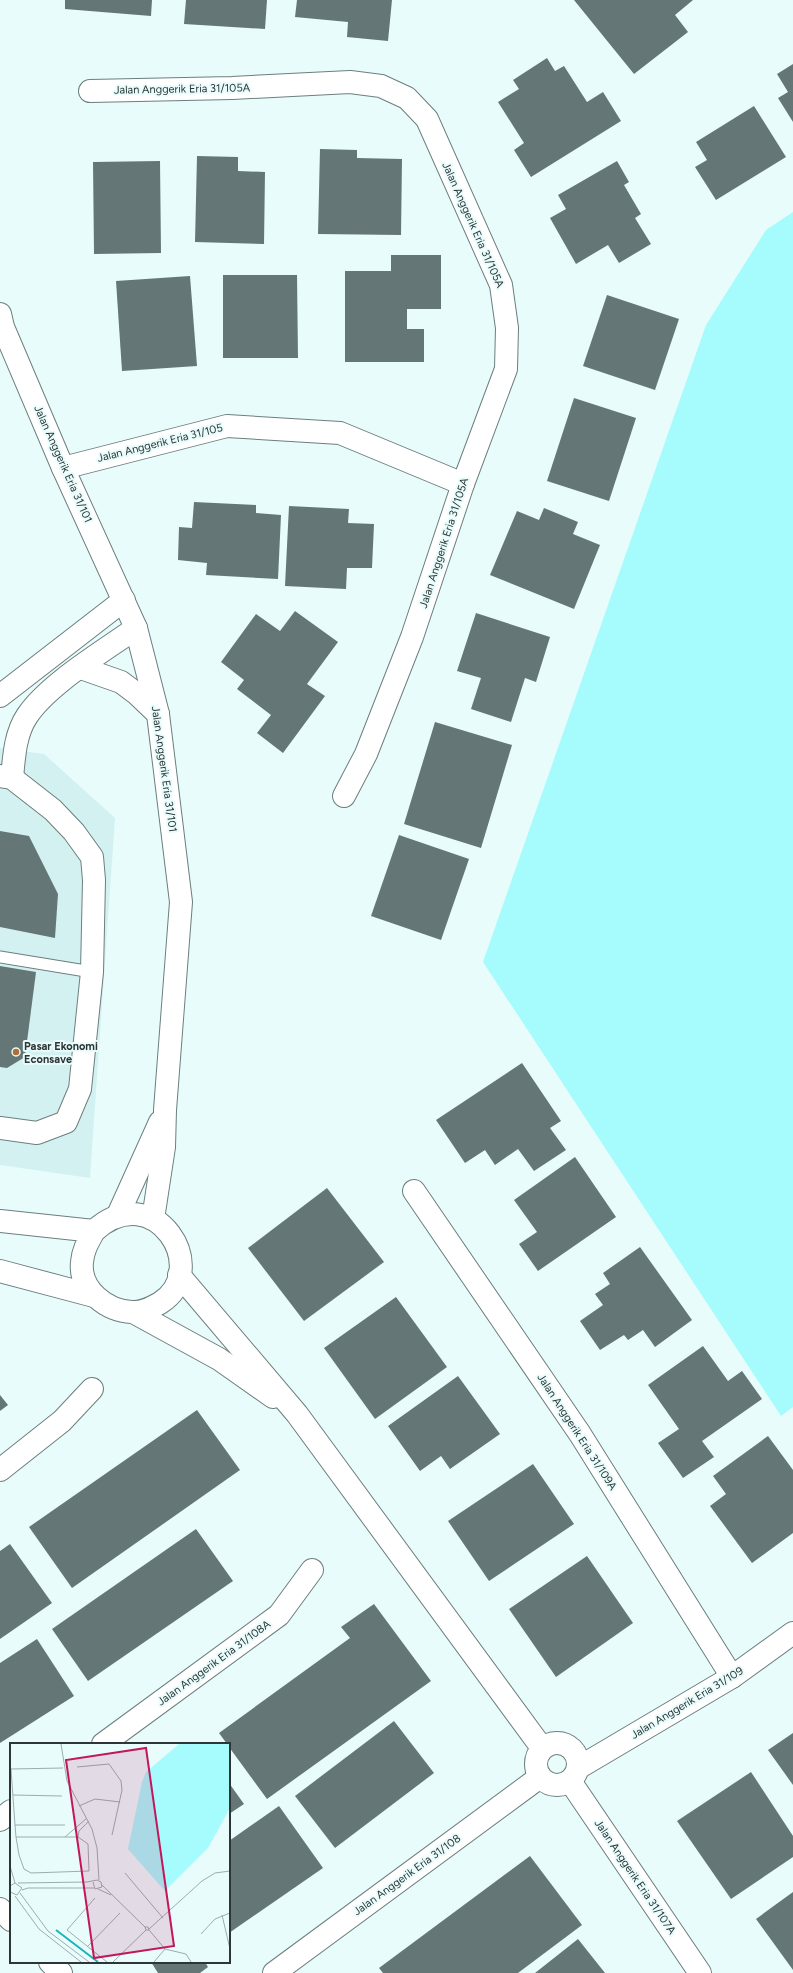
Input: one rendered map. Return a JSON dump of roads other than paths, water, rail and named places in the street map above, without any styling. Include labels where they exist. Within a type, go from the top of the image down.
[{"type":"street","name":"Jalan Anggerik Eria 31/105A","points":[[90,90],[232,88],[350,82],[381,86],[407,98],[427,120],[501,286],[506,321],[506,369],[463,484],[412,637],[366,754],[344,796]]},
{"type":"street","name":"Jalan Anggerik Eria 31/101","points":[[0,314],[3,327],[63,468],[136,628],[158,714],[181,902],[165,1110],[164,1147],[153,1219]]},
{"type":"street","name":"Jalan Anggerik Eria 31/105","points":[[63,468],[227,426],[340,433],[463,484]]},
{"type":"street","points":[[0,696],[124,600]]},
{"type":"street","points":[[0,1128],[37,1133],[66,1122],[80,1089],[92,972],[94,880],[92,857],[74,832],[53,810],[6,777],[16,741],[27,716],[47,692],[136,628]]},
{"type":"street","points":[[81,668],[121,682],[137,694],[158,714]]},
{"type":"street","name":"Jalan Anggerik Eria 31/101","points":[[118,1215],[165,1110]]},
{"type":"street","name":"Jalan Anggerik Eria 31/109A","points":[[414,1191],[580,1434],[732,1677]]},
{"type":"street","points":[[118,1215],[137,1215],[153,1219],[166,1229],[176,1242],[181,1259],[180,1275],[174,1290],[164,1301],[150,1309],[135,1313],[120,1312],[106,1306],[94,1296],[85,1281],[82,1264],[85,1247],[94,1231],[101,1224],[118,1215]]},
{"type":"street","points":[[0,1221],[94,1231]]},
{"type":"street","points":[[0,1271],[94,1296]]},
{"type":"street","points":[[180,1275],[297,1414],[542,1748]]},
{"type":"street","points":[[135,1313],[219,1359],[297,1414]]},
{"type":"street","points":[[0,1470],[62,1421],[92,1389]]},
{"type":"street","name":"Jalan Anggerik Eria 31/108A","points":[[104,1743],[279,1615],[312,1570]]},
{"type":"street","name":"Jalan Anggerik Eria 31/109","points":[[574,1774],[732,1677],[793,1633]]},
{"type":"street","points":[[551,1742],[562,1742],[572,1748],[578,1757],[574,1774],[554,1785],[546,1782],[540,1777],[536,1770],[535,1762],[542,1748],[551,1742]]},
{"type":"street","name":"Jalan Anggerik Eria 31/107A","points":[[574,1774],[700,1973]]},
{"type":"street","name":"Jalan Anggerik Eria 31/108","points":[[274,1973],[540,1777]]},
{"type":"street","points":[[0,1820],[10,1813]]},
{"type":"street","points":[[0,1909],[10,1919]]},
{"type":"street","points":[[51,1963],[61,1973]]},
{"type":"lane","points":[[0,957],[92,972]]},
{"type":"place","name":"Pasar Ekonomi Econsave","points":[[16,1052]]}]
